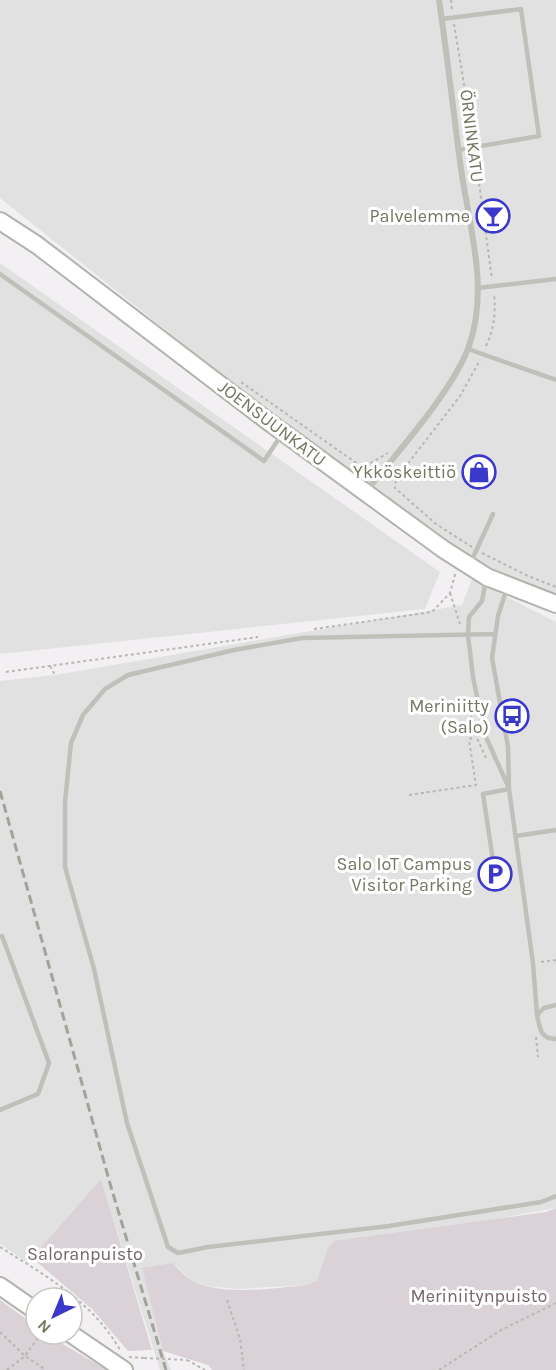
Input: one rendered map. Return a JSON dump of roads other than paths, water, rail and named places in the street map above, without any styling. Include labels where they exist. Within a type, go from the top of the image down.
[{"type":"street","name":"ÖRNINKATU","points":[[366,492],[450,382],[468,349],[478,318],[478,288],[440,0]]},
{"type":"street","name":"JOENSUUNKATU","points":[[0,221],[89,284],[283,432],[464,563],[487,577],[556,604]]},
{"type":"street","points":[[0,1280],[24,1302]]},
{"type":"street","points":[[0,1286],[24,1303]]},
{"type":"street","points":[[84,1340],[124,1360]]},
{"type":"lane","points":[[442,19],[521,9],[539,136],[458,150]]},
{"type":"lane","points":[[0,274],[264,461],[283,432]]},
{"type":"lane","points":[[478,288],[556,279]]},
{"type":"lane","points":[[468,349],[556,380]]},
{"type":"lane","points":[[464,563],[494,514]]},
{"type":"lane","points":[[487,577],[482,601],[469,617],[468,635],[473,677],[485,735],[508,789]]},
{"type":"lane","points":[[508,586],[495,634],[492,658],[508,747],[508,789],[533,963],[537,1015],[541,1033],[547,1039],[556,1039]]},
{"type":"lane","points":[[495,634],[302,638],[234,650],[128,675],[105,689],[83,715],[71,743],[64,801],[65,867],[94,969],[127,1123],[168,1247],[178,1253],[389,1226],[541,1202],[556,1196]]},
{"type":"lane","points":[[495,874],[483,794],[508,789]]},
{"type":"lane","points":[[516,836],[556,830]]},
{"type":"lane","points":[[0,1110],[38,1094],[49,1063],[2,936]]},
{"type":"lane","points":[[537,1015],[544,1008],[556,1005]]},
{"type":"railway","points":[[0,791],[111,1187],[166,1370]]},
{"type":"place","name":"Palvelemme","points":[[493,216]]},
{"type":"place","name":"Ykköskeittiö","points":[[479,472]]},
{"type":"place","name":"Meriniitty (Salo)","points":[[512,716]]},
{"type":"place","name":"Salo IoT Campus Visitor Parking","points":[[495,874]]},
{"type":"park label","name":"Saloranpuisto","points":[[85,1254]]},
{"type":"park label","name":"Meriniitynpuisto","points":[[479,1296]]}]
